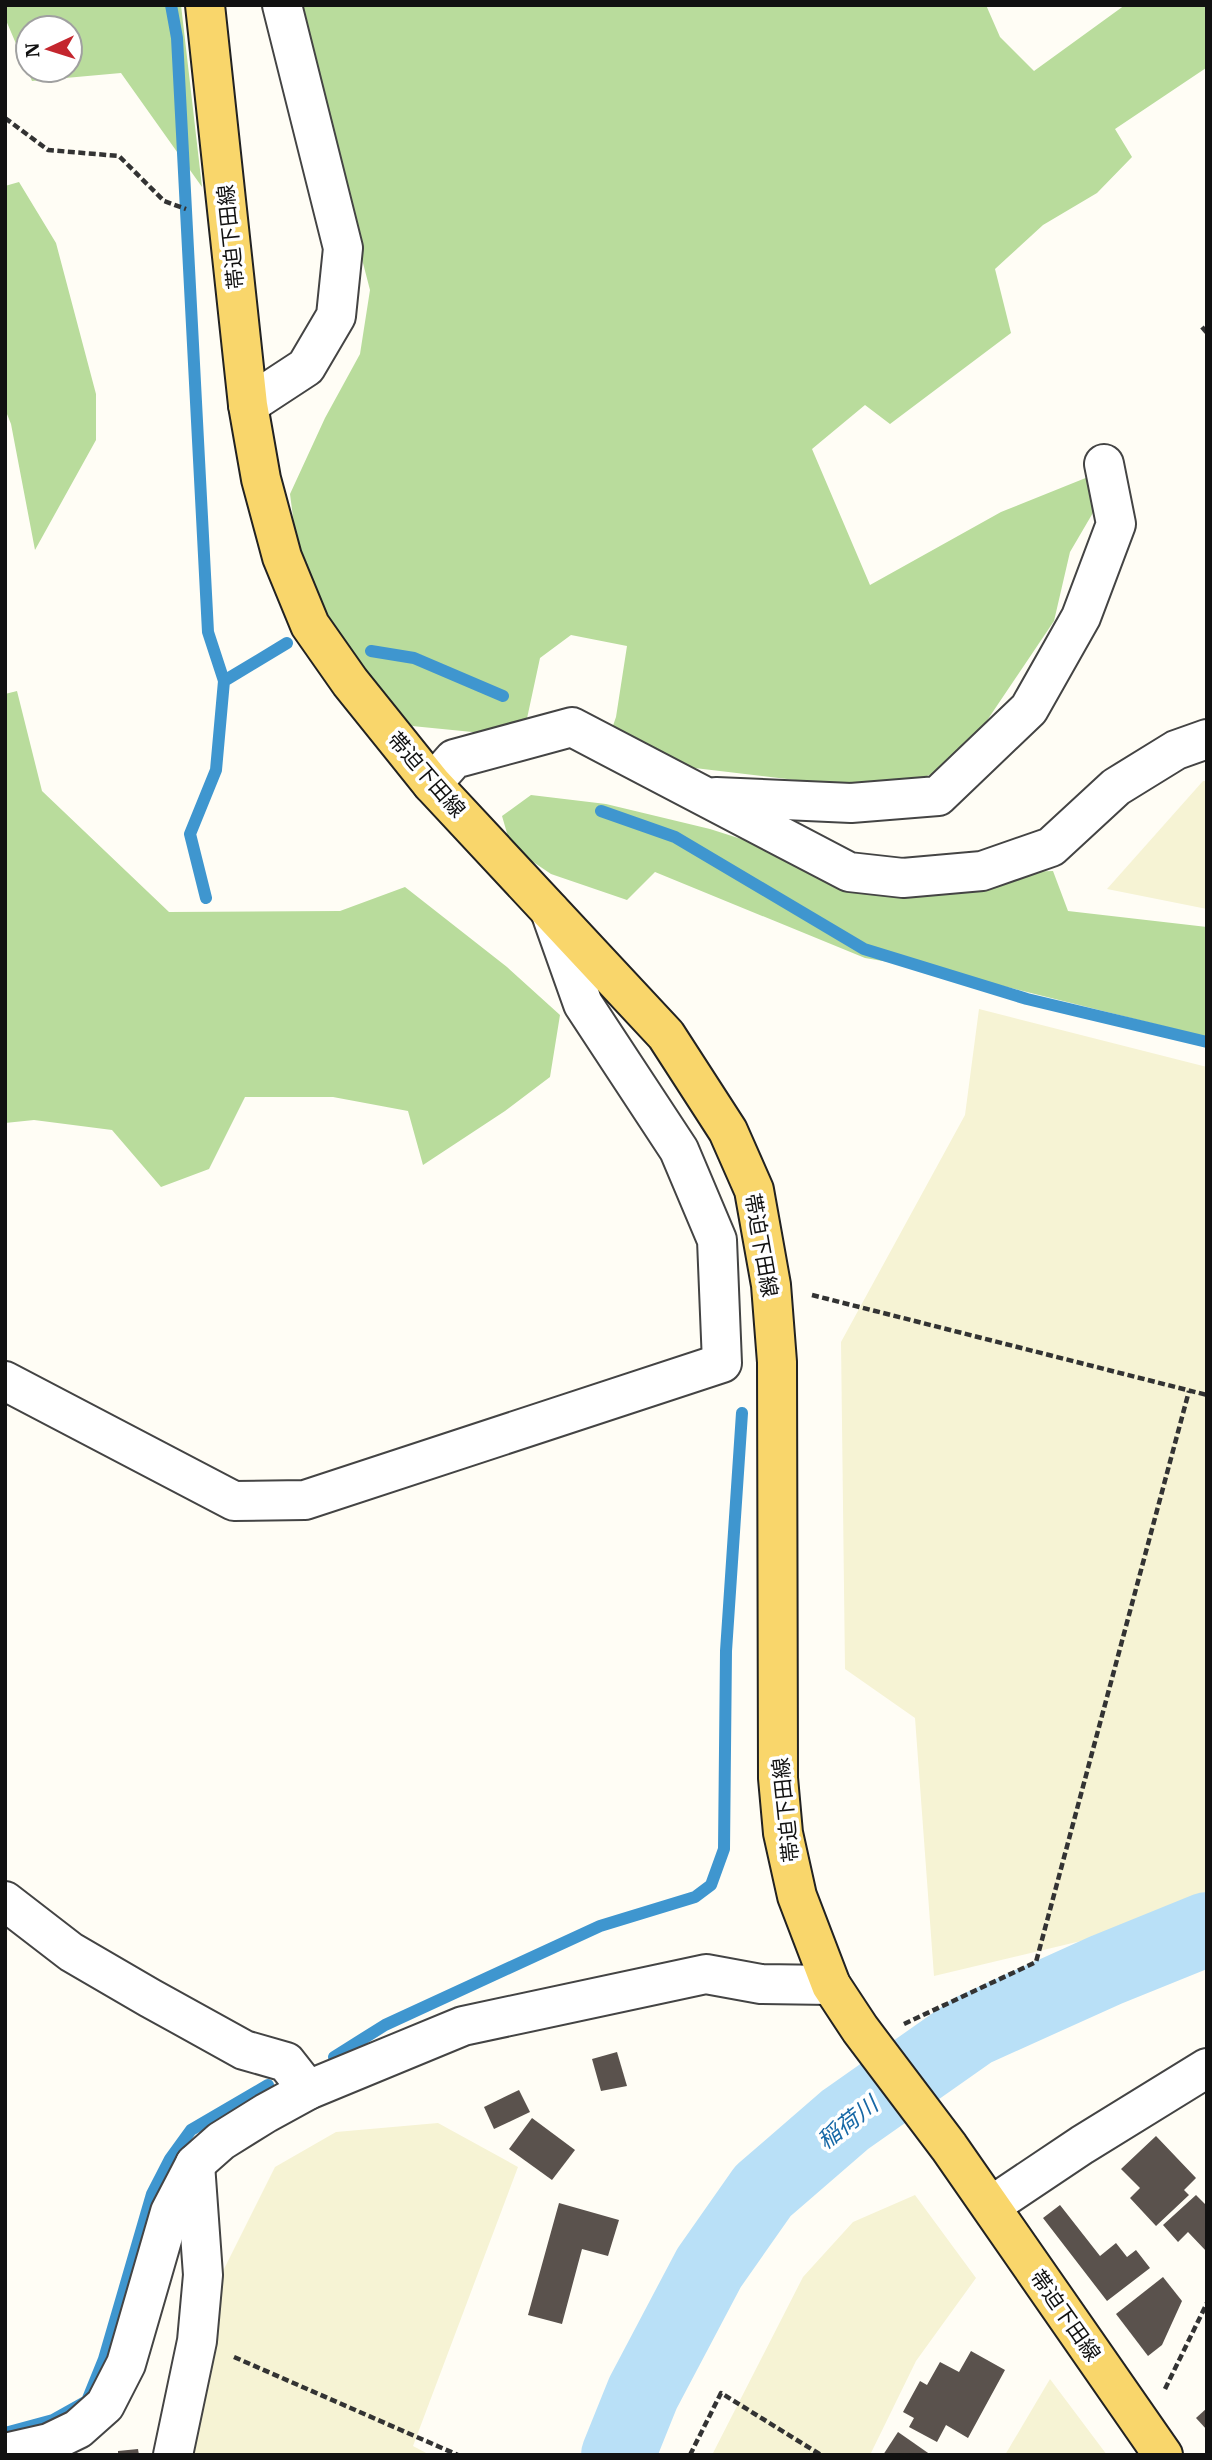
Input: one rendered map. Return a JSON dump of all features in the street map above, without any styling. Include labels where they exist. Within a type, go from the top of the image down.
[{"type":"main road","name":"帯迫下田線","points":[[205,5],[248,405],[261,479],[282,557],[310,625],[350,682],[432,783],[666,1035],[728,1131],[754,1190],[771,1285],[777,1362],[778,1777],[783,1833],[797,1896],[831,1985],[876,2051],[991,2206],[1155,2443]]},
{"type":"street","points":[[248,405],[306,367],[336,316],[343,248],[282,5]]},
{"type":"street","points":[[703,796],[851,803],[939,796],[1029,709],[1081,617],[1116,524],[1104,464]]},
{"type":"street","points":[[432,783],[454,759],[572,727],[849,872],[903,878],[982,871],[1051,847],[1116,787],[1176,750],[1207,739]]},
{"type":"street","points":[[5,1381],[234,1501],[305,1500],[722,1363],[718,1240],[678,1150],[583,1004],[550,911]]},
{"type":"street","points":[[5,1901],[71,1952],[138,1992],[244,2050],[286,2063],[308,2090]]},
{"type":"street","points":[[5,2453],[49,2444],[78,2429],[105,2405],[126,2364],[170,2212],[195,2164],[221,2141],[308,2090],[463,2026],[706,1974],[761,1984],[831,1985]]},
{"type":"street","points":[[991,2206],[1082,2144],[1207,2068]]},
{"type":"street","points":[[173,2455],[197,2341],[203,2275],[195,2164]]},
{"type":"path","points":[[5,118],[47,150],[119,156],[164,201],[229,227]]},
{"type":"path","points":[[1202,327],[1207,333]]},
{"type":"path","points":[[771,1285],[1207,1395]]},
{"type":"path","points":[[876,2051],[1036,1962],[1189,1391]]},
{"type":"path","points":[[1155,2443],[1207,2303]]},
{"type":"path","points":[[197,2341],[458,2455]]},
{"type":"path","points":[[690,2455],[721,2393],[821,2455]]},
{"type":"shaded area","points":[[1203,781],[1207,781],[1207,909],[1107,889]]},
{"type":"shaded area","points":[[979,1009],[1207,1067],[1207,1904],[1169,1920],[934,1976],[915,1718],[845,1669],[841,1342],[965,1115]]},
{"type":"shaded area","points":[[438,2123],[518,2167],[413,2446],[430,2455],[191,2455],[219,2279],[275,2167],[336,2132]]},
{"type":"shaded area","points":[[915,2195],[976,2278],[916,2361],[870,2455],[712,2455],[803,2277],[853,2222]]},
{"type":"shaded area","points":[[1050,2379],[1107,2455],[1005,2455]]},
{"type":"green space","points":[[5,5],[181,5],[202,187],[121,73],[84,76],[84,14],[14,14],[14,39],[5,18]]},
{"type":"green space","points":[[296,5],[986,5],[1000,37],[1034,71],[1125,5],[1207,5],[1206,68],[1115,129],[1132,157],[1097,193],[1043,225],[995,269],[1011,333],[890,424],[865,405],[812,449],[870,585],[1001,512],[1108,469],[1094,511],[1070,552],[1054,621],[986,722],[937,772],[888,791],[602,757],[616,717],[627,646],[571,635],[540,658],[523,737],[412,726],[330,627],[296,540],[290,494],[325,418],[360,354],[370,290]]},
{"type":"green space","points":[[19,182],[56,243],[96,394],[96,440],[35,550],[11,424],[5,409],[5,186]]},
{"type":"green space","points":[[17,691],[42,791],[169,912],[340,911],[405,887],[507,967],[560,1015],[550,1077],[505,1111],[423,1165],[408,1111],[333,1097],[245,1097],[209,1169],[161,1187],[112,1130],[34,1120],[5,1123],[5,694]]},
{"type":"green space","points":[[531,795],[606,804],[710,829],[776,850],[996,873],[1053,871],[1068,911],[1207,927],[1207,1037],[947,972],[865,958],[655,872],[627,900],[551,874],[511,847],[502,816]]},
{"type":"building","points":[[617,2052],[627,2086],[601,2091],[592,2059]]},
{"type":"building","points":[[519,2090],[530,2112],[494,2129],[484,2107]]},
{"type":"building","points":[[532,2118],[575,2150],[552,2180],[509,2149]]},
{"type":"building","points":[[1156,2136],[1196,2178],[1184,2190],[1189,2195],[1156,2226],[1130,2198],[1140,2188],[1121,2169]]},
{"type":"building","points":[[1196,2195],[1207,2206],[1207,2252],[1188,2232],[1178,2242],[1163,2225]]},
{"type":"building","points":[[559,2203],[619,2220],[608,2256],[582,2249],[562,2324],[528,2315]]},
{"type":"building","points":[[1060,2205],[1100,2256],[1116,2243],[1127,2257],[1136,2250],[1150,2268],[1107,2301],[1043,2218]]},
{"type":"building","points":[[1163,2277],[1182,2301],[1162,2345],[1148,2356],[1116,2314]]},
{"type":"building","points":[[971,2351],[1005,2370],[968,2438],[946,2425],[937,2442],[909,2427],[914,2418],[903,2412],[920,2381],[927,2385],[940,2362],[959,2372]]},
{"type":"building","points":[[1207,2408],[1207,2430],[1196,2418]]},
{"type":"building","points":[[898,2432],[931,2455],[883,2455]]},
{"type":"building","points":[[138,2449],[139,2455],[118,2455],[118,2451]]},
{"type":"waterway","points":[[171,5],[177,38],[208,632],[224,681]]},
{"type":"waterway","points":[[206,898],[190,834],[216,770],[224,681],[287,643]]},
{"type":"waterway","points":[[371,651],[414,658],[503,696]]},
{"type":"waterway","points":[[601,811],[675,837],[864,949],[1027,999],[1207,1042]]},
{"type":"waterway","points":[[334,2057],[385,2025],[600,1926],[695,1897],[711,1885],[724,1849],[726,1651],[742,1413]]},
{"type":"waterway","name":"稲荷川","points":[[618,2455],[643,2393],[709,2268],[763,2191],[845,2120],[973,2030],[1106,1970],[1207,1929]]},
{"type":"waterway","points":[[5,2433],[53,2420],[87,2401],[104,2359],[152,2194],[170,2159],[191,2130],[268,2085]]}]
